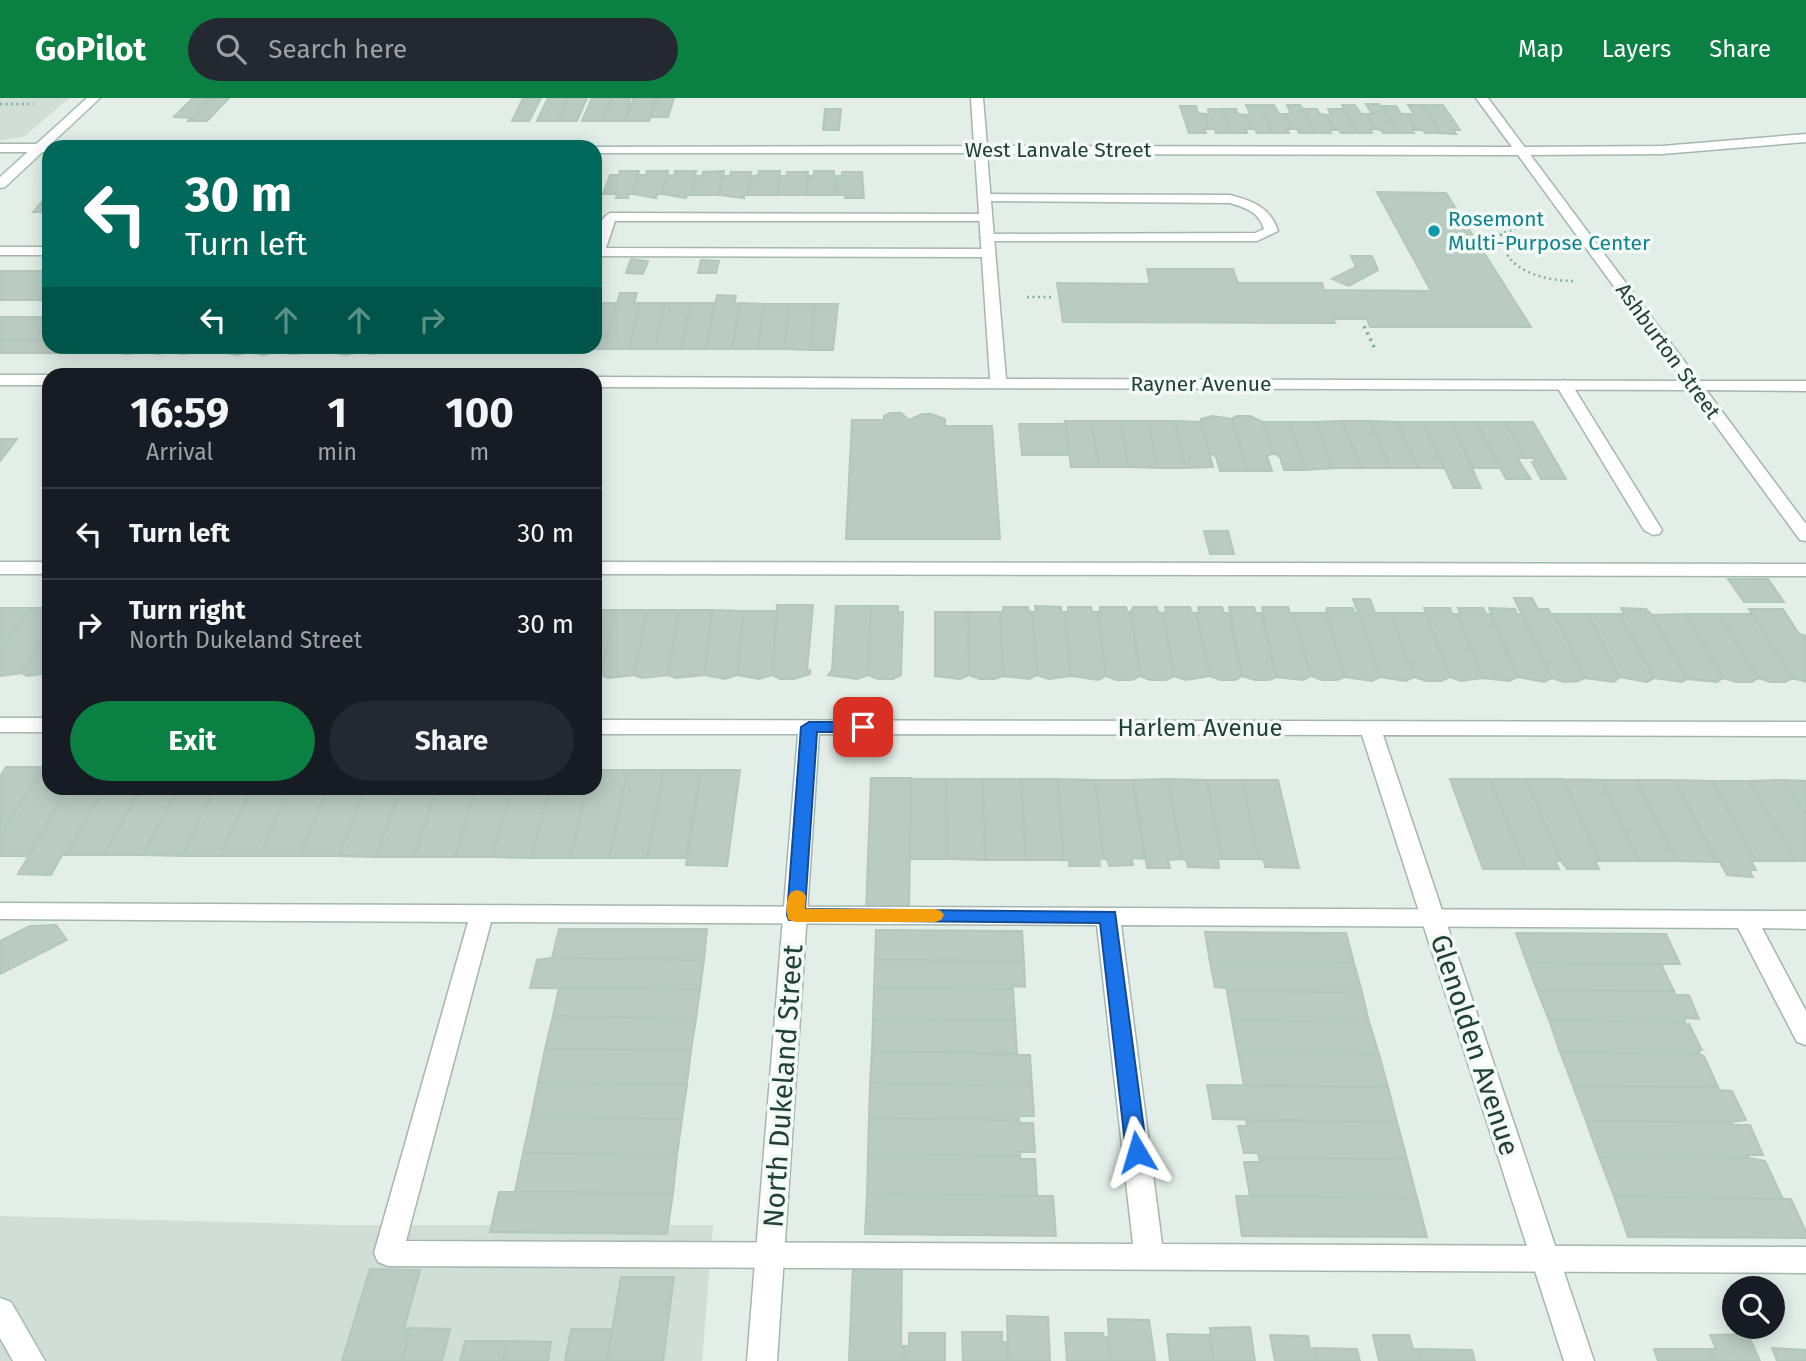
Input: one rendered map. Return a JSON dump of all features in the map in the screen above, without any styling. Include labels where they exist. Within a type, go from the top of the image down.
[{"type":"street","points":[[53,140],[94,98]]},
{"type":"street","points":[[977,98],[998,383]]},
{"type":"street","name":"Ashburton Street","points":[[1482,98],[1806,536]]},
{"type":"street","name":"West Lanvale Street","points":[[602,149],[1662,149],[1806,138]]},
{"type":"street","points":[[0,148],[42,148]]},
{"type":"street","points":[[0,184],[42,150]]},
{"type":"street","points":[[984,198],[1230,199],[1255,206],[1268,216],[1271,231],[1257,237],[987,237]]},
{"type":"street","points":[[602,239],[610,217],[985,218]]},
{"type":"street","points":[[0,251],[42,251]]},
{"type":"street","points":[[602,252],[988,253]]},
{"type":"street","points":[[0,380],[42,380]]},
{"type":"street","name":"Rayner Avenue","points":[[602,382],[1806,386]]},
{"type":"street","points":[[1564,385],[1653,530]]},
{"type":"street","points":[[0,568],[42,568]]},
{"type":"street","points":[[602,568],[1806,570]]},
{"type":"street","points":[[0,725],[42,725]]},
{"type":"street","name":"Harlem Avenue","points":[[602,727],[1806,729]]},
{"type":"street","name":"North Dukeland Street","points":[[762,1361],[809,727]]},
{"type":"street","name":"Glenolden Avenue","points":[[1370,728],[1579,1361]]},
{"type":"street","points":[[0,911],[1806,920]]},
{"type":"street","points":[[482,913],[388,1253],[1806,1260]]},
{"type":"street","points":[[1108,916],[1149,1256]]},
{"type":"street","points":[[1746,920],[1806,1035]]},
{"type":"street","points":[[0,1311],[30,1361]]},
{"type":"path","points":[[0,104],[37,104]]},
{"type":"path","points":[[1541,228],[1509,230],[1501,234],[1500,240],[1523,272],[1542,279],[1578,281]]},
{"type":"path","points":[[1023,297],[1052,297]]},
{"type":"path","points":[[1364,326],[1381,362]]},
{"type":"shaded area","points":[[0,98],[69,98],[25,136],[0,140]]},
{"type":"shaded area","points":[[0,1216],[337,1225],[713,1225],[702,1361],[0,1361]]},
{"type":"building","points":[[193,98],[211,98],[191,121],[188,121],[191,118],[174,117]]},
{"type":"building","points":[[211,98],[229,98],[207,121],[191,121]]},
{"type":"building","points":[[523,98],[541,98],[529,121],[512,121]]},
{"type":"building","points":[[548,98],[568,98],[559,121],[537,121]]},
{"type":"building","points":[[568,98],[587,98],[577,121],[559,121]]},
{"type":"building","points":[[592,98],[612,98],[603,121],[582,121]]},
{"type":"building","points":[[612,98],[630,98],[626,121],[603,121]]},
{"type":"building","points":[[657,98],[649,121],[626,121],[633,99]]},
{"type":"building","points":[[657,98],[674,98],[668,117],[650,117]]},
{"type":"building","points":[[1366,104],[1379,104],[1399,133],[1383,133],[1375,129],[1367,114],[1372,114]]},
{"type":"building","points":[[1246,105],[1260,105],[1273,133],[1257,133],[1252,129],[1245,115],[1250,114]]},
{"type":"building","points":[[1260,105],[1274,105],[1279,114],[1285,114],[1292,129],[1287,129],[1289,133],[1273,133]]},
{"type":"building","points":[[1287,105],[1300,105],[1315,133],[1299,133],[1297,129],[1292,129],[1285,114],[1291,114]]},
{"type":"building","points":[[1342,105],[1355,105],[1361,114],[1367,114],[1375,129],[1370,130],[1372,133],[1357,133]]},
{"type":"building","points":[[1408,105],[1422,105],[1440,133],[1417,130],[1408,114],[1414,114]]},
{"type":"building","points":[[1422,105],[1443,105],[1460,130],[1453,130],[1456,134],[1440,133]]},
{"type":"building","points":[[1180,106],[1196,106],[1198,113],[1204,114],[1209,129],[1204,129],[1206,133],[1189,133]]},
{"type":"building","points":[[1382,106],[1396,106],[1401,114],[1408,114],[1417,130],[1412,130],[1414,133],[1399,133]]},
{"type":"building","points":[[825,109],[841,109],[839,130],[823,130]]},
{"type":"building","points":[[1208,109],[1222,109],[1232,133],[1216,133],[1215,129],[1209,129],[1204,114],[1209,114]]},
{"type":"building","points":[[1222,109],[1236,109],[1238,114],[1245,115],[1252,129],[1246,129],[1247,133],[1232,133]]},
{"type":"building","points":[[1303,109],[1317,109],[1320,114],[1326,115],[1334,130],[1329,130],[1331,133],[1315,133]]},
{"type":"building","points":[[1328,109],[1343,109],[1357,133],[1334,130],[1326,115],[1331,115]]},
{"type":"building","points":[[620,171],[639,171],[633,194],[629,194],[628,198],[616,198],[617,194],[603,194],[610,175],[619,175]]},
{"type":"building","points":[[647,171],[668,171],[662,194],[657,194],[656,198],[633,194],[638,175],[646,175]]},
{"type":"building","points":[[675,171],[696,171],[691,195],[686,198],[662,194],[667,175],[674,176]]},
{"type":"building","points":[[724,171],[719,195],[691,195],[695,176],[703,176],[703,172]]},
{"type":"building","points":[[759,171],[780,171],[777,195],[748,195],[751,176],[758,176]]},
{"type":"building","points":[[814,171],[834,171],[835,195],[806,195],[808,176],[814,176]]},
{"type":"building","points":[[731,172],[751,172],[748,195],[744,195],[744,198],[719,195],[723,176],[730,176]]},
{"type":"building","points":[[787,172],[808,172],[806,195],[777,195],[780,176],[787,176]]},
{"type":"building","points":[[842,172],[862,172],[864,198],[835,195],[836,176],[842,176]]},
{"type":"building","name":"Rosemont Multi-Purpose Center","points":[[1377,192],[1446,193],[1531,327],[1370,327],[1367,319],[1333,319],[1335,323],[1063,322],[1057,283],[1150,284],[1147,269],[1233,269],[1238,283],[1322,283],[1324,290],[1431,291]]},
{"type":"building","points":[[42,202],[42,212],[33,212]]},
{"type":"building","points":[[1351,256],[1372,256],[1378,270],[1349,286],[1332,279],[1356,267]]},
{"type":"building","points":[[631,259],[648,261],[643,274],[626,273]]},
{"type":"building","points":[[701,260],[719,261],[716,273],[698,273]]},
{"type":"building","points":[[0,271],[42,271],[42,300],[0,300]]},
{"type":"building","points":[[620,293],[637,293],[634,303],[640,303],[629,349],[604,349]]},
{"type":"building","points":[[717,295],[736,296],[734,304],[740,303],[732,349],[706,349]]},
{"type":"building","points":[[602,303],[617,303],[604,349]]},
{"type":"building","points":[[640,303],[665,303],[655,349],[629,349]]},
{"type":"building","points":[[665,303],[691,303],[681,349],[655,349]]},
{"type":"building","points":[[691,303],[714,303],[706,349],[681,349]]},
{"type":"building","points":[[740,303],[764,304],[758,349],[732,349]]},
{"type":"building","points":[[764,304],[789,304],[784,349],[758,349]]},
{"type":"building","points":[[789,304],[814,304],[811,350],[784,349]]},
{"type":"building","points":[[814,304],[838,304],[833,350],[811,350]]},
{"type":"building","points":[[0,317],[42,317],[42,340],[0,340]]},
{"type":"building","points":[[0,340],[42,340],[42,353],[0,353]]},
{"type":"building","points":[[901,413],[909,420],[922,414],[931,414],[945,419],[945,426],[992,426],[1000,539],[846,539],[852,420],[884,420],[884,416]]},
{"type":"building","points":[[1212,416],[1232,419],[1247,471],[1220,471],[1216,457],[1210,453],[1201,422],[1201,419]]},
{"type":"building","points":[[1236,416],[1250,416],[1263,422],[1273,453],[1267,456],[1272,471],[1247,471],[1232,419]]},
{"type":"building","points":[[1065,421],[1091,421],[1099,467],[1071,467]]},
{"type":"building","points":[[1065,421],[1069,455],[1022,455],[1019,424],[1064,424]]},
{"type":"building","points":[[1091,421],[1120,421],[1129,467],[1099,467]]},
{"type":"building","points":[[1120,421],[1148,421],[1158,468],[1129,467]]},
{"type":"building","points":[[1148,421],[1175,421],[1186,468],[1158,468]]},
{"type":"building","points":[[1175,421],[1201,422],[1213,467],[1186,468]]},
{"type":"building","points":[[1342,421],[1361,468],[1333,468],[1316,422]]},
{"type":"building","points":[[1342,421],[1370,421],[1390,468],[1361,468]]},
{"type":"building","points":[[1370,421],[1397,422],[1418,468],[1390,468]]},
{"type":"building","points":[[1263,422],[1289,422],[1306,470],[1284,470],[1280,457],[1273,453]]},
{"type":"building","points":[[1289,422],[1316,422],[1333,468],[1306,470]]},
{"type":"building","points":[[1397,422],[1423,422],[1444,468],[1418,468]]},
{"type":"building","points":[[1423,422],[1451,422],[1481,488],[1454,488]]},
{"type":"building","points":[[1451,422],[1476,422],[1500,468],[1474,468]]},
{"type":"building","points":[[1476,422],[1505,422],[1525,458],[1517,458],[1531,479],[1506,479]]},
{"type":"building","points":[[1505,422],[1533,422],[1566,479],[1541,479],[1532,462],[1536,462],[1533,458],[1525,458]]},
{"type":"building","points":[[0,439],[17,439],[0,461]]},
{"type":"building","points":[[1204,531],[1228,531],[1234,554],[1210,554]]},
{"type":"building","points":[[1728,579],[1768,579],[1784,602],[1744,602]]},
{"type":"building","points":[[1514,598],[1532,598],[1538,609],[1548,609],[1554,614],[1585,678],[1564,682],[1552,678]]},
{"type":"building","points":[[1354,599],[1380,677],[1372,681],[1345,677],[1326,613],[1327,608],[1353,608],[1354,613],[1358,613]]},
{"type":"building","points":[[1354,599],[1370,599],[1375,613],[1391,613],[1414,677],[1406,681],[1380,677]]},
{"type":"building","points":[[777,605],[813,605],[807,671],[810,670],[810,674],[794,679],[780,679],[772,675]]},
{"type":"building","points":[[836,606],[871,606],[868,675],[857,679],[828,675],[832,670]]},
{"type":"building","points":[[871,606],[898,606],[898,612],[903,612],[901,675],[893,679],[878,679],[868,675]]},
{"type":"building","points":[[1035,606],[1061,607],[1061,612],[1065,612],[1071,676],[1049,679],[1037,675],[1032,612],[1036,612]]},
{"type":"building","points":[[1003,607],[1028,607],[1028,611],[1032,612],[1037,675],[1029,679],[1003,676],[1000,612],[1003,612]]},
{"type":"building","points":[[1068,607],[1091,607],[1092,612],[1098,612],[1106,676],[1098,680],[1071,676],[1065,612],[1068,612]]},
{"type":"building","points":[[1100,607],[1126,607],[1127,612],[1131,612],[1140,676],[1132,680],[1116,680],[1106,676],[1098,612]]},
{"type":"building","points":[[1133,607],[1157,607],[1158,612],[1163,613],[1174,676],[1166,680],[1150,680],[1140,676],[1131,612]]},
{"type":"building","points":[[1165,607],[1190,607],[1191,612],[1196,613],[1210,676],[1186,680],[1174,676],[1163,613],[1166,613]]},
{"type":"building","points":[[1198,607],[1222,607],[1224,613],[1228,613],[1242,676],[1235,680],[1220,680],[1210,676],[1196,613],[1199,613]]},
{"type":"building","points":[[1229,607],[1254,607],[1256,613],[1261,613],[1276,677],[1255,680],[1242,676]]},
{"type":"building","points":[[1262,607],[1288,607],[1290,613],[1293,613],[1311,676],[1303,680],[1276,677]]},
{"type":"building","points":[[0,608],[30,608],[0,652]]},
{"type":"building","points":[[30,608],[42,608],[42,640],[21,673],[0,676],[0,652]]},
{"type":"building","points":[[1424,608],[1450,608],[1452,614],[1457,614],[1483,678],[1461,681],[1450,677]]},
{"type":"building","points":[[1458,608],[1483,608],[1486,614],[1490,614],[1518,677],[1509,681],[1483,678],[1457,614],[1460,614]]},
{"type":"building","points":[[1489,608],[1515,609],[1517,614],[1522,614],[1552,678],[1544,682],[1518,677]]},
{"type":"building","points":[[1621,608],[1646,609],[1652,615],[1687,679],[1682,682],[1654,678],[1620,614],[1624,614]]},
{"type":"building","points":[[1749,609],[1783,609],[1799,634],[1806,636],[1806,682],[1793,678]]},
{"type":"building","points":[[602,610],[615,610],[602,670]]},
{"type":"building","points":[[615,610],[647,610],[634,675],[608,678],[602,675]]},
{"type":"building","points":[[647,610],[679,610],[668,675],[642,678],[634,675]]},
{"type":"building","points":[[679,610],[712,610],[704,675],[676,678],[668,675]]},
{"type":"building","points":[[712,610],[744,611],[737,675],[725,679],[704,675]]},
{"type":"building","points":[[744,611],[777,611],[772,675],[759,679],[737,675]]},
{"type":"building","points":[[935,612],[968,612],[969,675],[960,679],[935,676]]},
{"type":"building","points":[[968,612],[1000,612],[1003,676],[980,679],[969,675]]},
{"type":"building","points":[[1293,613],[1326,613],[1345,677],[1322,680],[1311,676]]},
{"type":"building","points":[[1391,613],[1426,613],[1450,677],[1441,681],[1426,681],[1414,677]]},
{"type":"building","points":[[1554,614],[1588,614],[1620,677],[1614,682],[1585,678]]},
{"type":"building","points":[[1588,614],[1620,614],[1654,678],[1647,682],[1620,677]]},
{"type":"building","points":[[1686,614],[1723,678],[1717,682],[1687,679],[1652,615]]},
{"type":"building","points":[[1686,614],[1719,614],[1758,678],[1752,682],[1736,682],[1723,678]]},
{"type":"building","points":[[1719,614],[1752,614],[1793,678],[1785,682],[1770,682],[1758,678]]},
{"type":"building","points":[[42,640],[42,674],[27,676],[21,673]]},
{"type":"building","points":[[6,767],[42,767],[0,836],[0,777]]},
{"type":"building","points":[[42,769],[42,795],[64,795],[28,856],[0,856],[0,836]]},
{"type":"building","points":[[602,770],[628,770],[609,858],[570,858],[585,795],[602,795]]},
{"type":"building","points":[[628,770],[664,770],[647,858],[609,858]]},
{"type":"building","points":[[664,770],[701,770],[686,858],[647,858]]},
{"type":"building","points":[[701,770],[740,770],[727,866],[686,865]]},
{"type":"building","points":[[871,778],[911,778],[909,911],[866,911]]},
{"type":"building","points":[[911,778],[946,779],[947,859],[910,859]]},
{"type":"building","points":[[946,779],[983,779],[985,860],[947,859]]},
{"type":"building","points":[[983,779],[1021,779],[1026,860],[985,860]]},
{"type":"building","points":[[1021,779],[1057,779],[1064,860],[1026,860]]},
{"type":"building","points":[[1057,779],[1095,780],[1104,859],[1099,858],[1100,866],[1069,866],[1069,860],[1064,860]]},
{"type":"building","points":[[1168,779],[1182,859],[1168,860],[1170,868],[1147,868],[1133,780]]},
{"type":"building","points":[[1168,779],[1207,780],[1222,859],[1218,859],[1219,868],[1188,867],[1186,860],[1182,859]]},
{"type":"building","points":[[1450,779],[1490,779],[1526,869],[1483,869]]},
{"type":"building","points":[[1490,779],[1526,779],[1561,861],[1555,861],[1559,869],[1526,869]]},
{"type":"building","points":[[1526,779],[1563,779],[1600,861],[1595,861],[1599,869],[1567,869],[1561,861]]},
{"type":"building","points":[[1563,779],[1601,780],[1639,861],[1600,861]]},
{"type":"building","points":[[1095,780],[1133,780],[1144,859],[1132,858],[1133,865],[1109,866],[1107,859],[1104,859]]},
{"type":"building","points":[[1207,780],[1242,780],[1259,859],[1222,859]]},
{"type":"building","points":[[1242,780],[1278,780],[1299,868],[1265,867],[1264,860],[1259,859]]},
{"type":"building","points":[[1601,780],[1636,780],[1677,861],[1639,861]]},
{"type":"building","points":[[1636,780],[1674,780],[1717,862],[1677,861]]},
{"type":"building","points":[[1674,780],[1712,781],[1756,861],[1751,861],[1756,870],[1749,870],[1753,877],[1727,875],[1720,862],[1717,862]]},
{"type":"building","points":[[1784,780],[1806,781],[1806,816]]},
{"type":"building","points":[[1784,780],[1806,816],[1806,861],[1796,861],[1749,781]]},
{"type":"building","points":[[1712,781],[1749,781],[1796,861],[1756,861]]},
{"type":"building","points":[[64,795],[100,795],[66,855],[62,855],[51,875],[18,874]]},
{"type":"building","points":[[100,795],[137,795],[104,855],[66,855]]},
{"type":"building","points":[[137,795],[175,795],[143,855],[104,855]]},
{"type":"building","points":[[175,795],[212,795],[182,856],[143,855]]},
{"type":"building","points":[[212,795],[249,795],[220,856],[182,856]]},
{"type":"building","points":[[249,795],[287,795],[259,856],[220,856]]},
{"type":"building","points":[[287,795],[325,795],[299,856],[259,856]]},
{"type":"building","points":[[325,795],[362,795],[339,856],[299,856]]},
{"type":"building","points":[[362,795],[398,795],[376,857],[339,856]]},
{"type":"building","points":[[398,795],[435,795],[414,857],[376,857]]},
{"type":"building","points":[[435,795],[474,795],[455,857],[414,857]]},
{"type":"building","points":[[474,795],[510,795],[492,857],[455,857]]},
{"type":"building","points":[[510,795],[548,795],[531,858],[492,857]]},
{"type":"building","points":[[548,795],[585,795],[570,858],[531,858]]},
{"type":"building","points":[[56,925],[67,940],[0,974],[0,941],[30,926]]},
{"type":"building","points":[[559,929],[707,929],[704,960],[552,958]]},
{"type":"building","points":[[876,930],[1022,931],[1024,961],[875,960]]},
{"type":"building","points":[[1205,932],[1346,933],[1354,963],[1210,962]]},
{"type":"building","points":[[1516,933],[1666,934],[1680,964],[1527,963]]},
{"type":"building","points":[[537,960],[704,960],[700,989],[530,988]]},
{"type":"building","points":[[875,960],[1024,961],[1025,987],[874,988]]},
{"type":"building","points":[[1210,962],[1354,963],[1362,992],[1227,991],[1226,988],[1215,987]]},
{"type":"building","points":[[1527,963],[1661,964],[1674,991],[1537,990]]},
{"type":"building","points":[[559,988],[700,989],[696,1019],[553,1016]]},
{"type":"building","points":[[874,988],[1013,989],[1015,1020],[873,1019]]},
{"type":"building","points":[[1537,990],[1674,991],[1675,995],[1689,995],[1699,1019],[1684,1018],[1685,1022],[1549,1020]]},
{"type":"building","points":[[1227,991],[1362,992],[1369,1022],[1232,1020]]},
{"type":"building","points":[[553,1016],[696,1019],[691,1050],[545,1049]]},
{"type":"building","points":[[873,1019],[1015,1020],[1017,1053],[872,1051]]},
{"type":"building","points":[[1232,1020],[1369,1022],[1379,1054],[1238,1053]]},
{"type":"building","points":[[1549,1020],[1685,1022],[1686,1025],[1689,1024],[1702,1050],[1698,1050],[1700,1054],[1560,1052]]},
{"type":"building","points":[[545,1049],[691,1050],[687,1084],[538,1083]]},
{"type":"building","points":[[872,1051],[1030,1055],[1032,1086],[870,1083]]},
{"type":"building","points":[[1560,1052],[1700,1054],[1704,1056],[1718,1087],[1573,1086]]},
{"type":"building","points":[[1238,1053],[1379,1054],[1388,1087],[1244,1086]]},
{"type":"building","points":[[538,1083],[687,1084],[682,1119],[531,1117]]},
{"type":"building","points":[[870,1083],[1032,1086],[1034,1116],[1019,1116],[1019,1120],[869,1118]]},
{"type":"building","points":[[1207,1085],[1388,1087],[1397,1122],[1213,1119]]},
{"type":"building","points":[[1573,1086],[1718,1087],[1719,1090],[1732,1091],[1746,1120],[1586,1121]]},
{"type":"building","points":[[531,1117],[682,1119],[677,1155],[523,1153]]},
{"type":"building","points":[[869,1118],[1019,1120],[1020,1123],[1033,1123],[1035,1152],[1020,1152],[1020,1156],[868,1154]]},
{"type":"building","points":[[1246,1121],[1397,1122],[1407,1159],[1259,1158],[1258,1153],[1244,1153],[1238,1126],[1247,1126]]},
{"type":"building","points":[[1586,1121],[1732,1122],[1733,1125],[1750,1125],[1763,1155],[1748,1155],[1749,1158],[1599,1157]]},
{"type":"building","points":[[523,1153],[677,1155],[673,1193],[515,1192]]},
{"type":"building","points":[[868,1154],[1020,1156],[1021,1159],[1035,1159],[1037,1195],[867,1194]]},
{"type":"building","points":[[1599,1157],[1749,1158],[1765,1161],[1783,1199],[1614,1196]]},
{"type":"building","points":[[1259,1158],[1407,1159],[1417,1198],[1250,1196],[1244,1162],[1260,1162]]},
{"type":"building","points":[[499,1192],[673,1193],[667,1234],[490,1232]]},
{"type":"building","points":[[867,1194],[1053,1196],[1056,1236],[865,1234]]},
{"type":"building","points":[[1236,1196],[1417,1198],[1427,1237],[1242,1236]]},
{"type":"building","points":[[1614,1196],[1791,1199],[1806,1232],[1806,1238],[1628,1237]]},
{"type":"building","points":[[853,1264],[902,1264],[901,1346],[904,1346],[904,1361],[849,1361]]},
{"type":"building","points":[[370,1269],[420,1270],[404,1329],[411,1328],[402,1361],[342,1361]]},
{"type":"building","points":[[621,1277],[674,1277],[663,1361],[607,1361]]},
{"type":"building","points":[[1007,1316],[1048,1317],[1050,1361],[1008,1361]]},
{"type":"building","points":[[1108,1319],[1149,1320],[1155,1361],[1110,1361]]},
{"type":"building","points":[[1250,1327],[1255,1361],[1213,1361],[1210,1328]]},
{"type":"building","points":[[411,1328],[450,1329],[442,1361],[402,1361]]},
{"type":"building","points":[[571,1329],[612,1329],[607,1361],[565,1361]]},
{"type":"building","points":[[962,1332],[1002,1332],[1002,1342],[1007,1341],[1008,1361],[963,1361]]},
{"type":"building","points":[[909,1333],[945,1333],[945,1361],[904,1361],[904,1346],[909,1346]]},
{"type":"building","points":[[1065,1333],[1103,1333],[1104,1337],[1108,1337],[1110,1361],[1067,1361]]},
{"type":"building","points":[[1167,1334],[1209,1335],[1213,1361],[1170,1361]]},
{"type":"building","points":[[1270,1335],[1308,1336],[1310,1349],[1315,1348],[1317,1361],[1275,1361]]},
{"type":"building","points":[[1373,1335],[1409,1335],[1413,1349],[1418,1349],[1421,1361],[1379,1361]]},
{"type":"building","points":[[1710,1335],[1722,1335],[1722,1339],[1750,1339],[1760,1361],[1714,1361],[1709,1349],[1716,1349]]},
{"type":"building","points":[[465,1341],[507,1341],[503,1361],[460,1361]]},
{"type":"building","points":[[507,1341],[551,1342],[548,1361],[503,1361]]},
{"type":"building","points":[[1315,1348],[1357,1349],[1360,1361],[1317,1361]]},
{"type":"building","points":[[1772,1348],[1806,1350],[1806,1361],[1777,1361]]},
{"type":"building","points":[[1418,1349],[1472,1350],[1475,1361],[1421,1361]]},
{"type":"building","points":[[1654,1349],[1709,1349],[1714,1361],[1658,1361]]},
{"type":"slow traffic","points":[[797,896],[796,915],[935,915]]},
{"type":"place","name":"Rosemont Multi-Purpose Center","points":[[1434,231]]},
{"type":"route","points":[[863,727],[809,727],[796,915],[1108,916],[1137,1152]]}]
